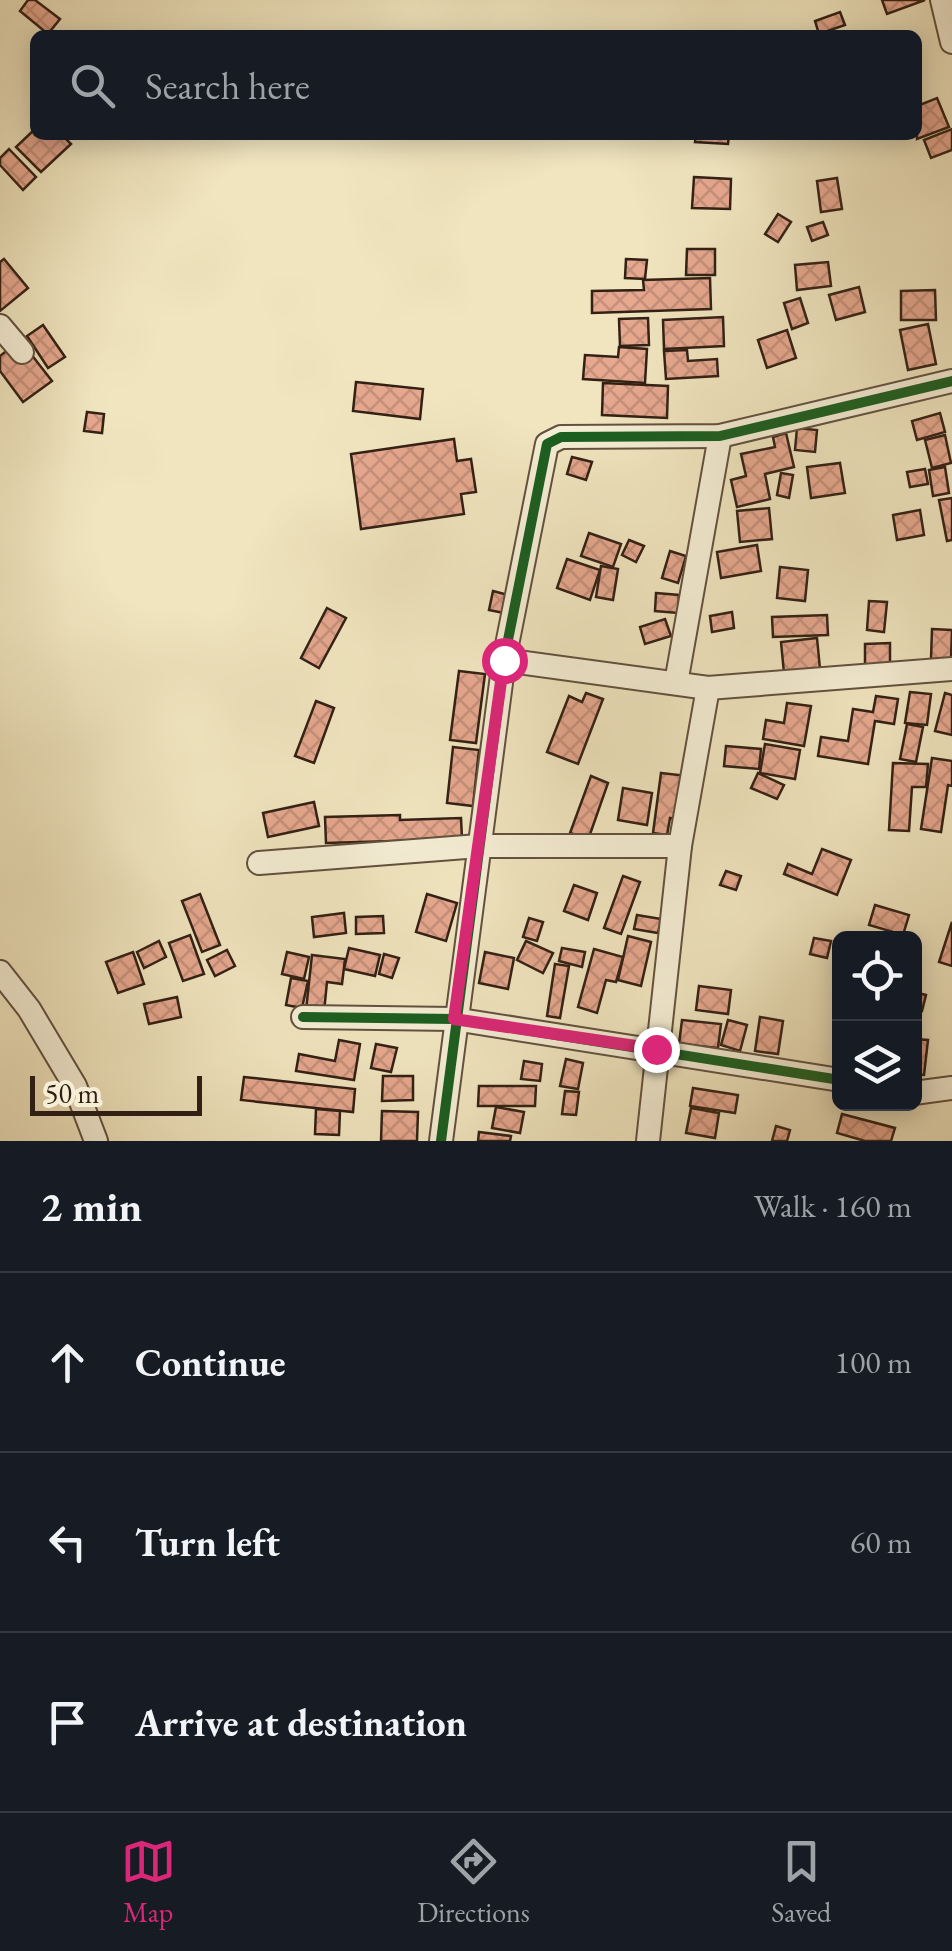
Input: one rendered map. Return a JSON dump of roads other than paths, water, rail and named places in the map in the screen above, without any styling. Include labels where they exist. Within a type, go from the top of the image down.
[{"type":"street","points":[[942,0],[952,42]]},
{"type":"street","points":[[0,326],[22,352]]},
{"type":"street","points":[[440,1141],[504,660],[547,444],[561,437],[720,436],[952,380]]},
{"type":"street","points":[[676,683],[720,436]]},
{"type":"street","points":[[504,660],[708,688],[952,669]]},
{"type":"street","points":[[648,1141],[680,846],[708,688]]},
{"type":"street","points":[[259,863],[479,846],[680,846]]},
{"type":"street","points":[[1,974],[29,1008],[75,1086],[96,1141]]},
{"type":"street","points":[[303,1017],[454,1019],[832,1079]]},
{"type":"street","points":[[922,1091],[952,1088]]}]
